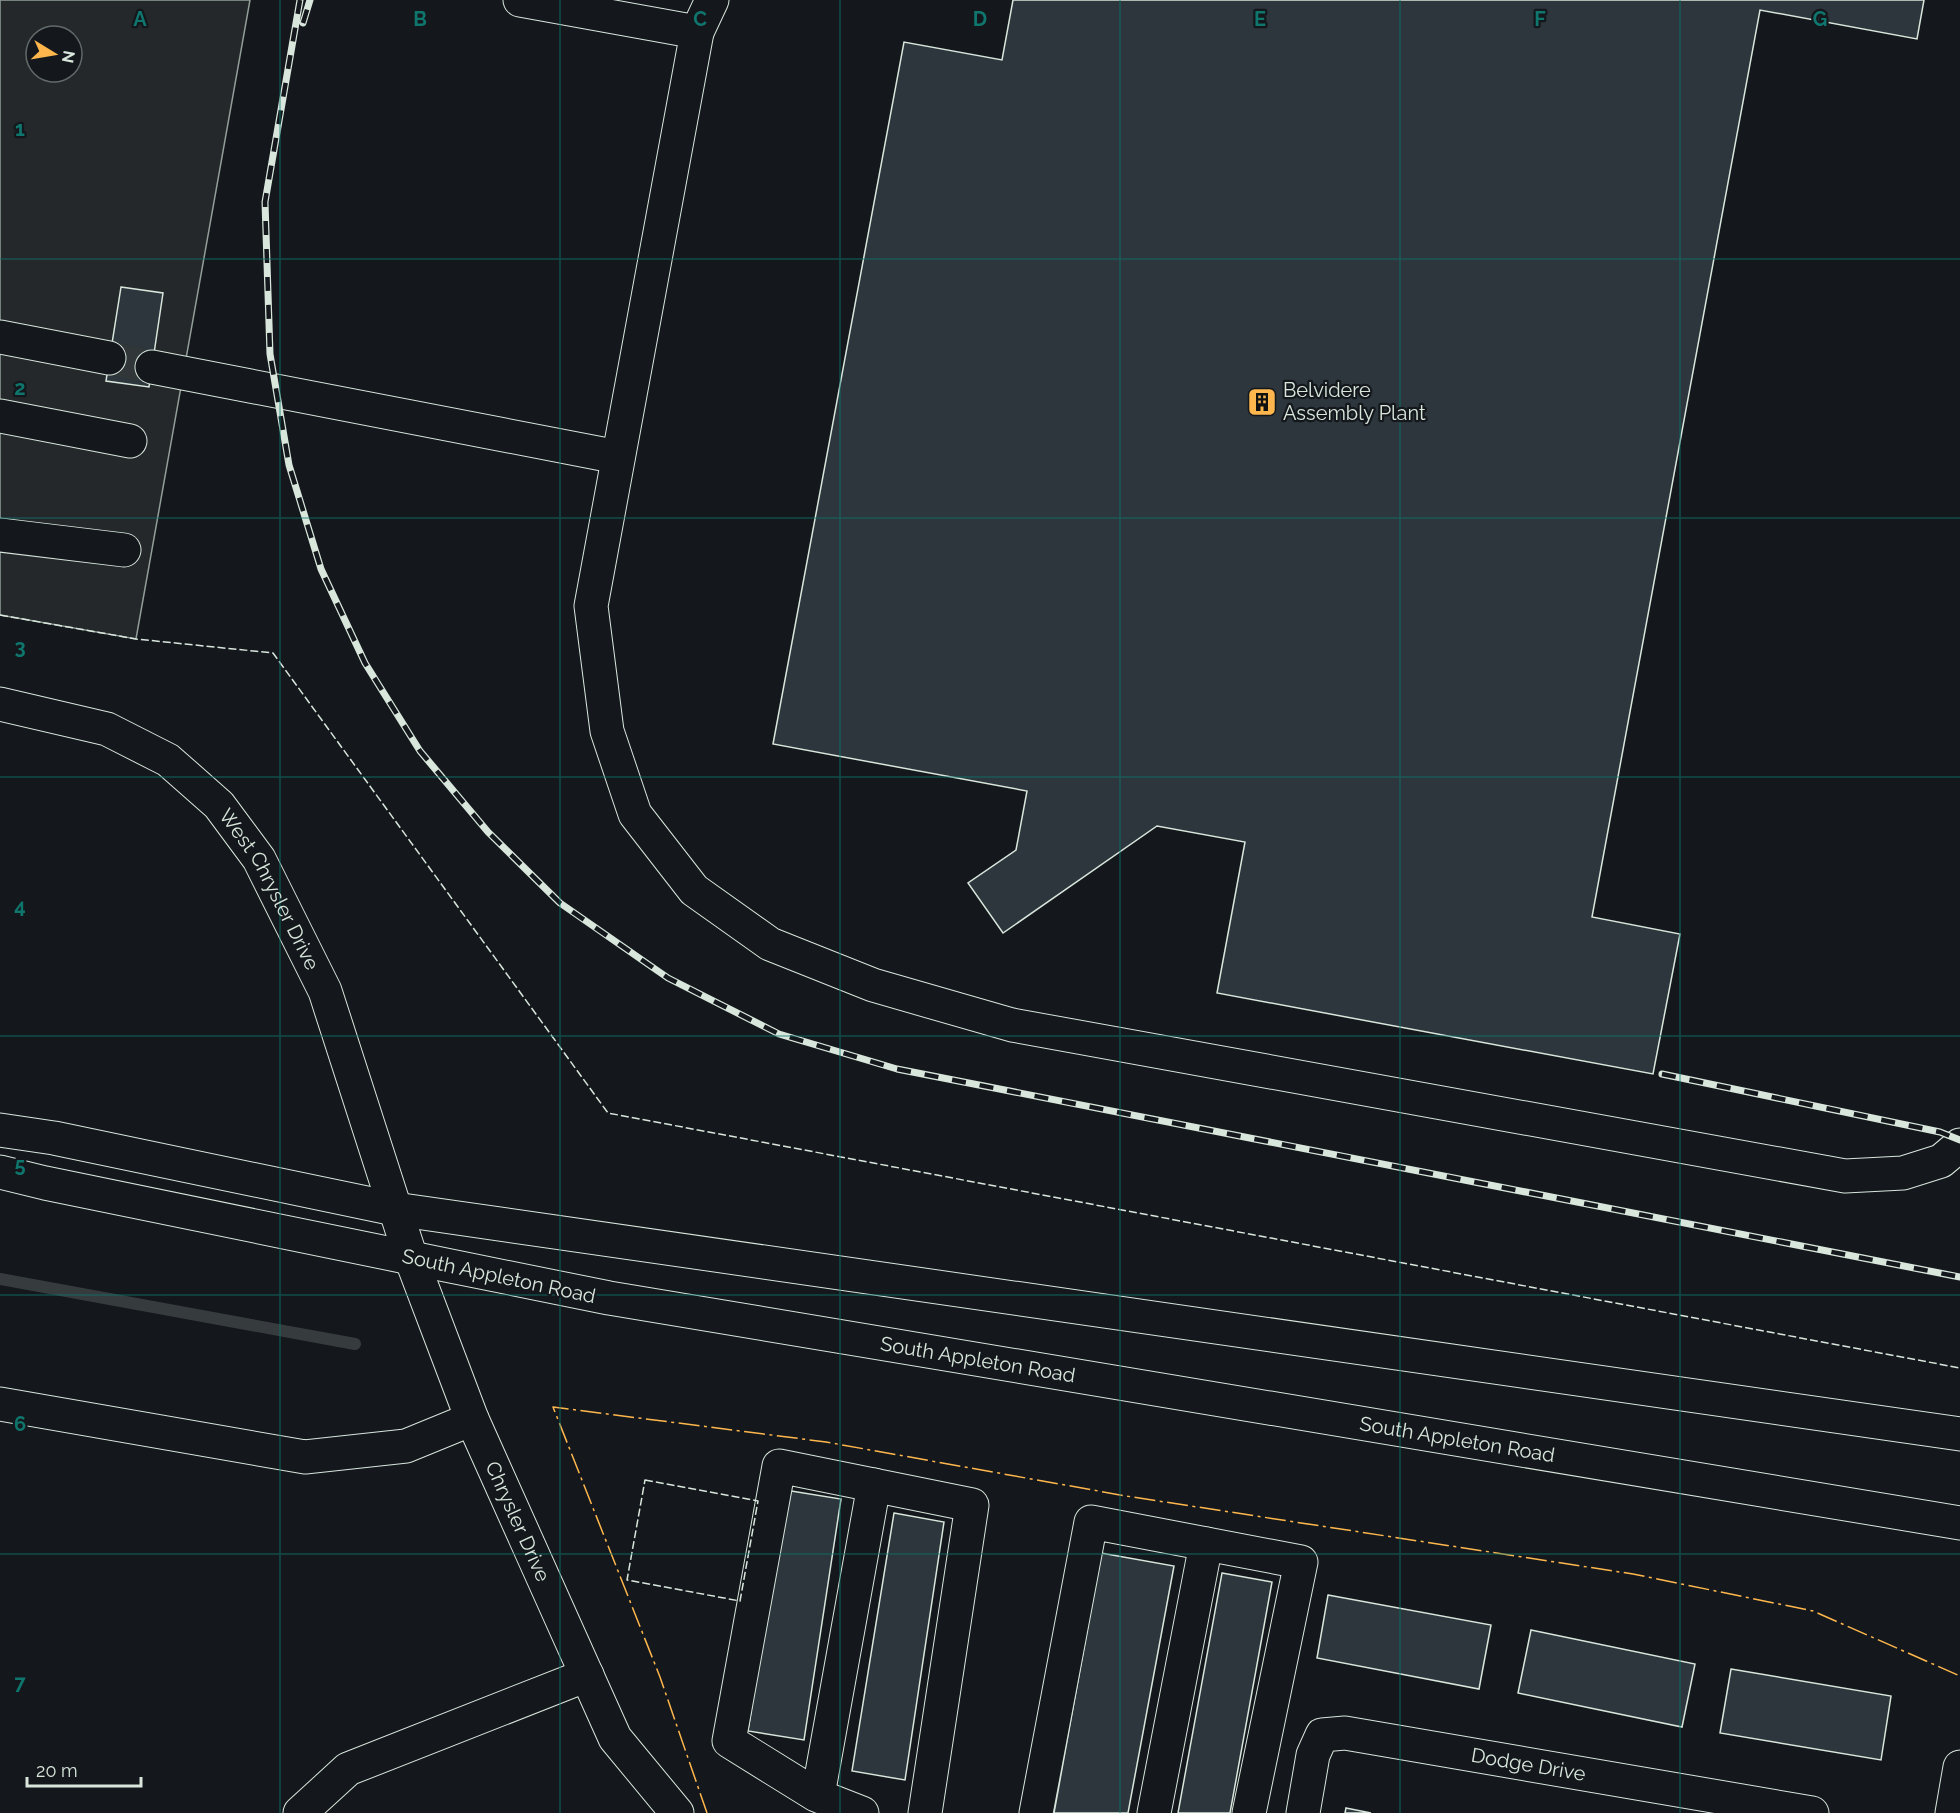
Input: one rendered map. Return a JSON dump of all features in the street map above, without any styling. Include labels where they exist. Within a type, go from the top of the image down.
[{"type":"main road","points":[[520,0],[697,32]]},
{"type":"main road","points":[[712,0],[697,32],[591,606],[607,731],[635,814],[694,890],[770,944],[873,986],[1012,1025],[1845,1176],[1903,1173],[1941,1161],[1960,1145]]},
{"type":"main road","points":[[0,337],[109,358]]},
{"type":"main road","points":[[152,367],[618,457]]},
{"type":"main road","points":[[0,416],[130,441]]},
{"type":"main road","points":[[0,535],[124,550]]},
{"type":"main road","name":"West Chrysler Drive","points":[[0,704],[107,729],[168,760],[219,804],[260,858],[325,991],[395,1209]]},
{"type":"main road","points":[[0,1130],[65,1140],[395,1209],[1960,1434]]},
{"type":"main road","name":"South Appleton Road","points":[[0,1172],[609,1298],[1960,1523]]},
{"type":"main road","name":"Chrysler Drive","points":[[395,1209],[411,1258],[472,1419],[615,1738],[677,1813]]},
{"type":"main road","points":[[0,1404],[305,1456],[405,1446],[472,1419]]},
{"type":"main road","points":[[862,1813],[818,1795],[729,1742],[779,1466],[972,1505],[926,1813]]},
{"type":"main road","points":[[818,1795],[874,1485]]},
{"type":"main road","points":[[1036,1813],[1091,1522],[1301,1562],[1249,1813]]},
{"type":"main road","points":[[1154,1813],[1206,1544]]},
{"type":"main road","points":[[300,1813],[348,1769],[587,1675]]},
{"type":"main road","name":"Dodge Drive","points":[[1303,1813],[1313,1755],[1322,1735],[1345,1733],[1812,1813]]},
{"type":"main road","points":[[1952,1813],[1960,1767]]},
{"type":"shaded area","points":[[0,0],[250,0],[136,639],[0,615]]},
{"type":"building","name":"Belvidere Assembly Plant","points":[[1013,0],[1924,0],[1917,39],[1760,10],[1592,917],[1680,934],[1653,1074],[1217,993],[1245,842],[1157,826],[1003,933],[968,883],[1016,850],[1027,791],[773,744],[904,42],[1002,60]]},
{"type":"building","points":[[121,287],[163,293],[149,387],[106,381]]},
{"type":"building","points":[[785,1490],[841,1499],[804,1740],[748,1731]]},
{"type":"building","points":[[894,1513],[944,1522],[905,1780],[852,1771]]},
{"type":"building","points":[[1101,1553],[1174,1566],[1128,1813],[1054,1813]]},
{"type":"building","points":[[1222,1573],[1272,1582],[1230,1813],[1178,1813]]},
{"type":"building","points":[[1328,1595],[1491,1625],[1479,1689],[1317,1658]]},
{"type":"building","points":[[1531,1630],[1695,1664],[1682,1727],[1518,1693]]},
{"type":"building","points":[[1731,1669],[1891,1696],[1881,1760],[1720,1733]]},
{"type":"building","points":[[1346,1808],[1371,1813],[1345,1813]]},
{"type":"waterway","points":[[0,1279],[355,1344]]},
{"type":"tunnel","points":[[109,358],[152,367]]},
{"type":"railway","points":[[300,0],[265,202],[270,354],[289,465],[321,569],[365,663],[420,751],[488,832],[560,903],[668,978],[779,1034],[897,1069],[1960,1277]]},
{"type":"railway","points":[[303,23],[310,0]]},
{"type":"railway","points":[[1662,1074],[1940,1132],[1960,1140]]},
{"type":"fence","points":[[0,615],[136,639],[273,653],[608,1113],[1960,1368]]},
{"type":"fence","points":[[645,1480],[758,1501],[740,1601],[627,1580],[645,1480]]},
{"type":"power","points":[[707,1813],[660,1677],[553,1407],[826,1442],[1126,1496],[1633,1574],[1813,1611],[1960,1676]]},
{"type":"place","name":"Belvidere Assembly Plant","points":[[1262,402]]}]
